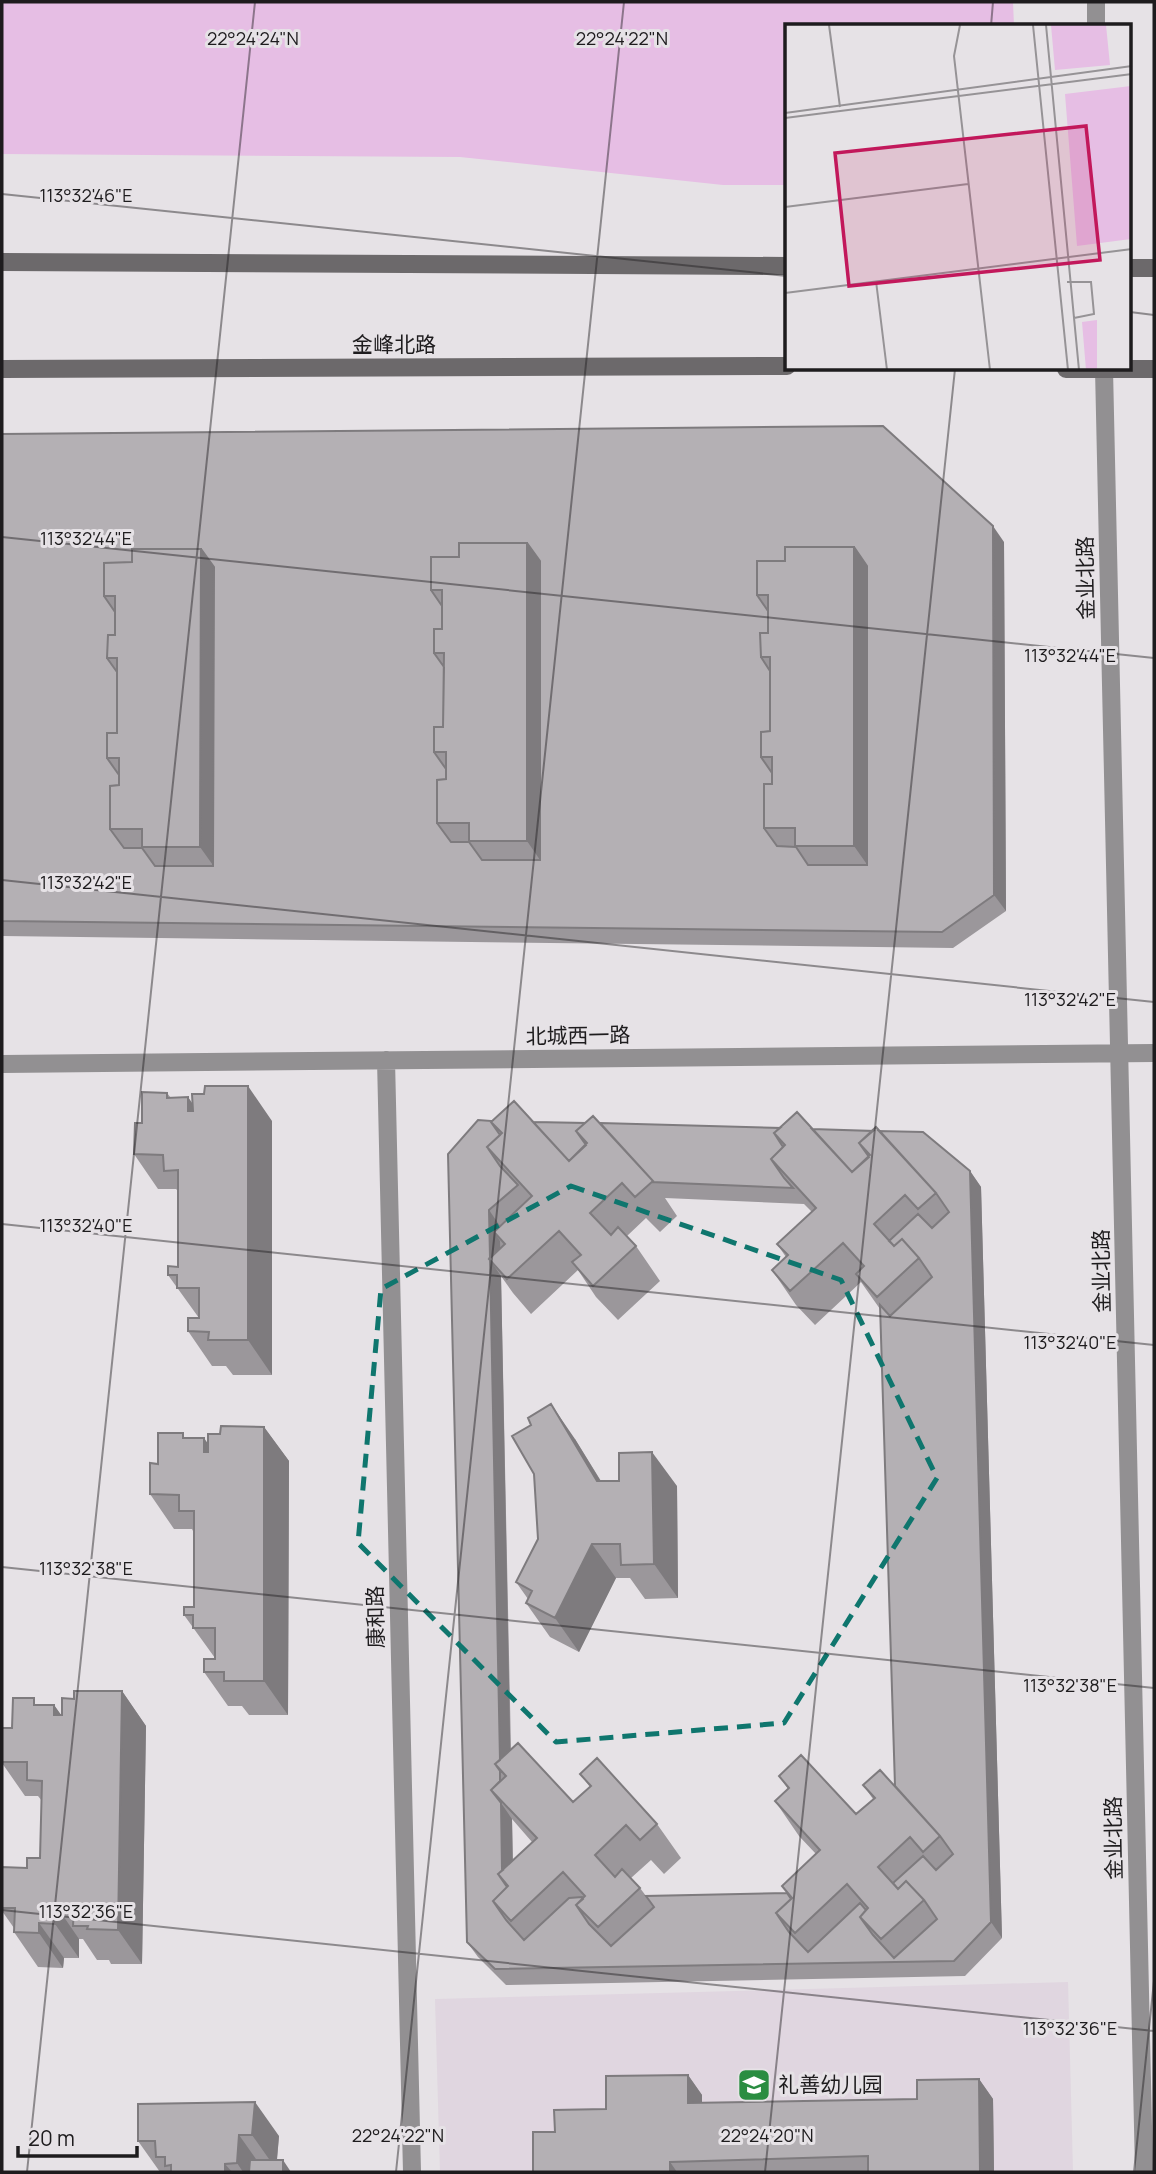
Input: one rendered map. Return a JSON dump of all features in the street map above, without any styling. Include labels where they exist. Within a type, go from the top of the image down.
[{"type":"main road","points":[[2,262],[785,266]]},
{"type":"main road","points":[[1132,268],[1154,268]]},
{"type":"main road","name":"金峰北路","points":[[2,369],[785,366]]},
{"type":"main road","points":[[1132,369],[1154,369]]},
{"type":"street","points":[[1096,2],[1096,24]]},
{"type":"street","name":"金业北路","points":[[1104,371],[1119,1054],[1147,1938],[1144,2172]]},
{"type":"street","name":"北城西一路","points":[[2,1064],[1154,1053]]},
{"type":"street","name":"康和路","points":[[387,1060],[412,2172]]},
{"type":"highlighted area","points":[[571,1186],[841,1280],[937,1478],[784,1723],[556,1742],[358,1543],[381,1289]]},
{"type":"shaded area","points":[[2,2],[1013,2],[1014,24],[785,24],[785,185],[723,185],[460,157],[2,154]]},
{"type":"shaded area","name":"礼善幼儿园","points":[[1068,1982],[1073,2172],[440,2172],[435,1999]]},
{"type":"building","points":[[883,426],[993,526],[994,895],[942,932],[2,921],[2,434]],"holes":[[[459,543],[527,543],[540,561],[540,860],[482,860],[469,842],[451,842],[437,823],[437,780],[446,779],[446,769],[434,752],[434,727],[443,727],[444,667],[434,653],[434,629],[442,629],[442,606],[431,590],[431,557],[459,557]],[[785,547],[854,547],[867,566],[867,865],[808,865],[796,847],[777,846],[764,828],[764,784],[772,784],[772,773],[761,757],[761,732],[770,731],[770,671],[761,657],[760,633],[768,633],[768,611],[757,595],[757,561],[785,561]],[[132,549],[201,549],[214,567],[213,866],[155,866],[142,848],[124,848],[110,829],[110,786],[119,785],[119,775],[107,758],[107,733],[117,733],[117,672],[107,658],[108,635],[115,635],[115,612],[104,596],[104,563],[132,562]]]},
{"type":"building","points":[[459,543],[527,543],[527,841],[469,841],[469,823],[437,823],[437,780],[446,779],[446,752],[434,752],[434,727],[443,727],[444,653],[434,653],[434,629],[442,629],[442,590],[431,590],[431,557],[459,557]]},
{"type":"building","points":[[785,547],[854,547],[854,846],[795,846],[795,828],[764,828],[764,784],[772,784],[772,757],[761,757],[761,732],[770,731],[770,657],[761,657],[760,633],[768,633],[768,595],[757,595],[757,561],[785,561]]},
{"type":"building","points":[[132,549],[201,549],[200,847],[142,847],[142,829],[110,829],[110,786],[119,785],[119,758],[107,758],[107,733],[117,733],[117,658],[107,658],[108,635],[115,635],[115,596],[104,596],[104,563],[132,562]]},
{"type":"building","points":[[205,1086],[248,1086],[248,1340],[208,1340],[209,1332],[188,1331],[188,1318],[199,1318],[199,1288],[177,1288],[177,1275],[168,1275],[168,1266],[178,1267],[178,1170],[164,1171],[163,1155],[134,1154],[135,1123],[142,1123],[142,1092],[167,1093],[167,1098],[188,1097],[188,1111],[193,1111],[192,1094],[204,1094]]},
{"type":"building","points":[[514,1101],[569,1161],[587,1143],[576,1131],[593,1116],[653,1181],[635,1197],[622,1183],[590,1213],[611,1235],[618,1227],[636,1246],[593,1286],[572,1262],[581,1255],[559,1231],[507,1279],[489,1259],[505,1244],[494,1232],[532,1196],[487,1147],[502,1133],[491,1122]]},
{"type":"building","points":[[797,1112],[852,1172],[870,1155],[859,1143],[876,1127],[936,1193],[918,1209],[905,1195],[874,1224],[894,1246],[902,1239],[919,1258],[877,1297],[856,1274],[864,1266],[843,1243],[790,1291],[772,1270],[788,1255],[777,1244],[816,1208],[771,1159],[785,1145],[774,1133]]},
{"type":"building","points":[[478,1120],[492,1121],[500,1135],[487,1147],[518,1185],[489,1210],[500,1760],[495,1764],[500,1771],[500,1781],[491,1790],[501,1803],[503,1870],[498,1874],[507,1887],[493,1901],[524,1940],[569,1898],[582,1897],[576,1905],[589,1924],[611,1946],[654,1907],[646,1896],[787,1893],[791,1899],[776,1913],[808,1952],[860,1903],[866,1910],[860,1917],[894,1958],[937,1919],[906,1881],[898,1889],[893,1883],[923,1856],[936,1870],[953,1854],[895,1786],[880,1305],[890,1316],[932,1277],[902,1239],[894,1246],[889,1241],[918,1214],[932,1228],[949,1212],[936,1193],[879,1131],[923,1132],[970,1171],[991,1922],[954,1961],[495,1969],[467,1942],[448,1154]]},
{"type":"building","points":[[533,1122],[585,1123],[576,1131],[586,1145],[569,1161]]},
{"type":"building","points":[[600,1123],[780,1128],[774,1133],[783,1147],[771,1159],[793,1188],[652,1182]]},
{"type":"building","points":[[812,1129],[873,1131],[859,1143],[869,1157],[852,1172]]},
{"type":"building","points":[[551,1404],[597,1481],[619,1481],[619,1453],[652,1452],[654,1564],[621,1565],[620,1544],[592,1544],[555,1618],[526,1603],[532,1591],[516,1582],[538,1539],[534,1474],[512,1436],[531,1425],[528,1418]]},
{"type":"building","points":[[221,1426],[264,1427],[264,1681],[224,1681],[224,1672],[204,1672],[204,1659],[215,1659],[215,1628],[193,1628],[193,1615],[184,1615],[184,1607],[194,1607],[194,1511],[179,1511],[179,1495],[150,1494],[150,1463],[158,1464],[158,1433],[183,1433],[183,1438],[204,1438],[204,1452],[208,1452],[208,1434],[220,1434]]},
{"type":"building","points":[[74,1691],[122,1691],[118,1930],[73,1926],[74,1905],[55,1904],[55,1924],[39,1923],[39,1933],[14,1932],[15,1908],[2,1908],[2,1867],[27,1868],[27,1858],[40,1858],[42,1781],[27,1780],[27,1762],[2,1762],[2,1728],[12,1728],[13,1698],[34,1698],[34,1705],[54,1705],[54,1715],[62,1715],[62,1698],[74,1699]]},
{"type":"building","points":[[518,1743],[573,1802],[591,1786],[580,1774],[597,1758],[657,1824],[640,1840],[626,1825],[595,1855],[615,1877],[622,1869],[640,1888],[598,1927],[576,1905],[585,1896],[563,1872],[511,1921],[493,1901],[508,1886],[498,1874],[537,1838],[491,1790],[506,1776],[495,1764]]},
{"type":"building","points":[[801,1755],[856,1814],[875,1798],[863,1785],[880,1770],[940,1836],[923,1852],[910,1837],[878,1867],[898,1889],[906,1881],[924,1900],[881,1939],[860,1917],[868,1908],[847,1884],[795,1933],[776,1913],[792,1898],[782,1886],[820,1850],[775,1801],[789,1788],[779,1776]]},
{"type":"building","points":[[688,2075],[688,2103],[917,2099],[917,2080],[979,2079],[980,2172],[868,2172],[868,2156],[670,2162],[670,2172],[533,2172],[533,2132],[555,2132],[554,2110],[606,2109],[606,2076]]},
{"type":"building","points":[[255,2102],[252,2135],[239,2135],[237,2163],[225,2164],[225,2172],[171,2172],[171,2165],[165,2166],[165,2157],[156,2157],[155,2141],[138,2141],[138,2104]]},
{"type":"building","points":[[250,2160],[283,2160],[283,2172],[249,2172]]},
{"type":"place","name":"礼善幼儿园","points":[[754,2085]]}]
